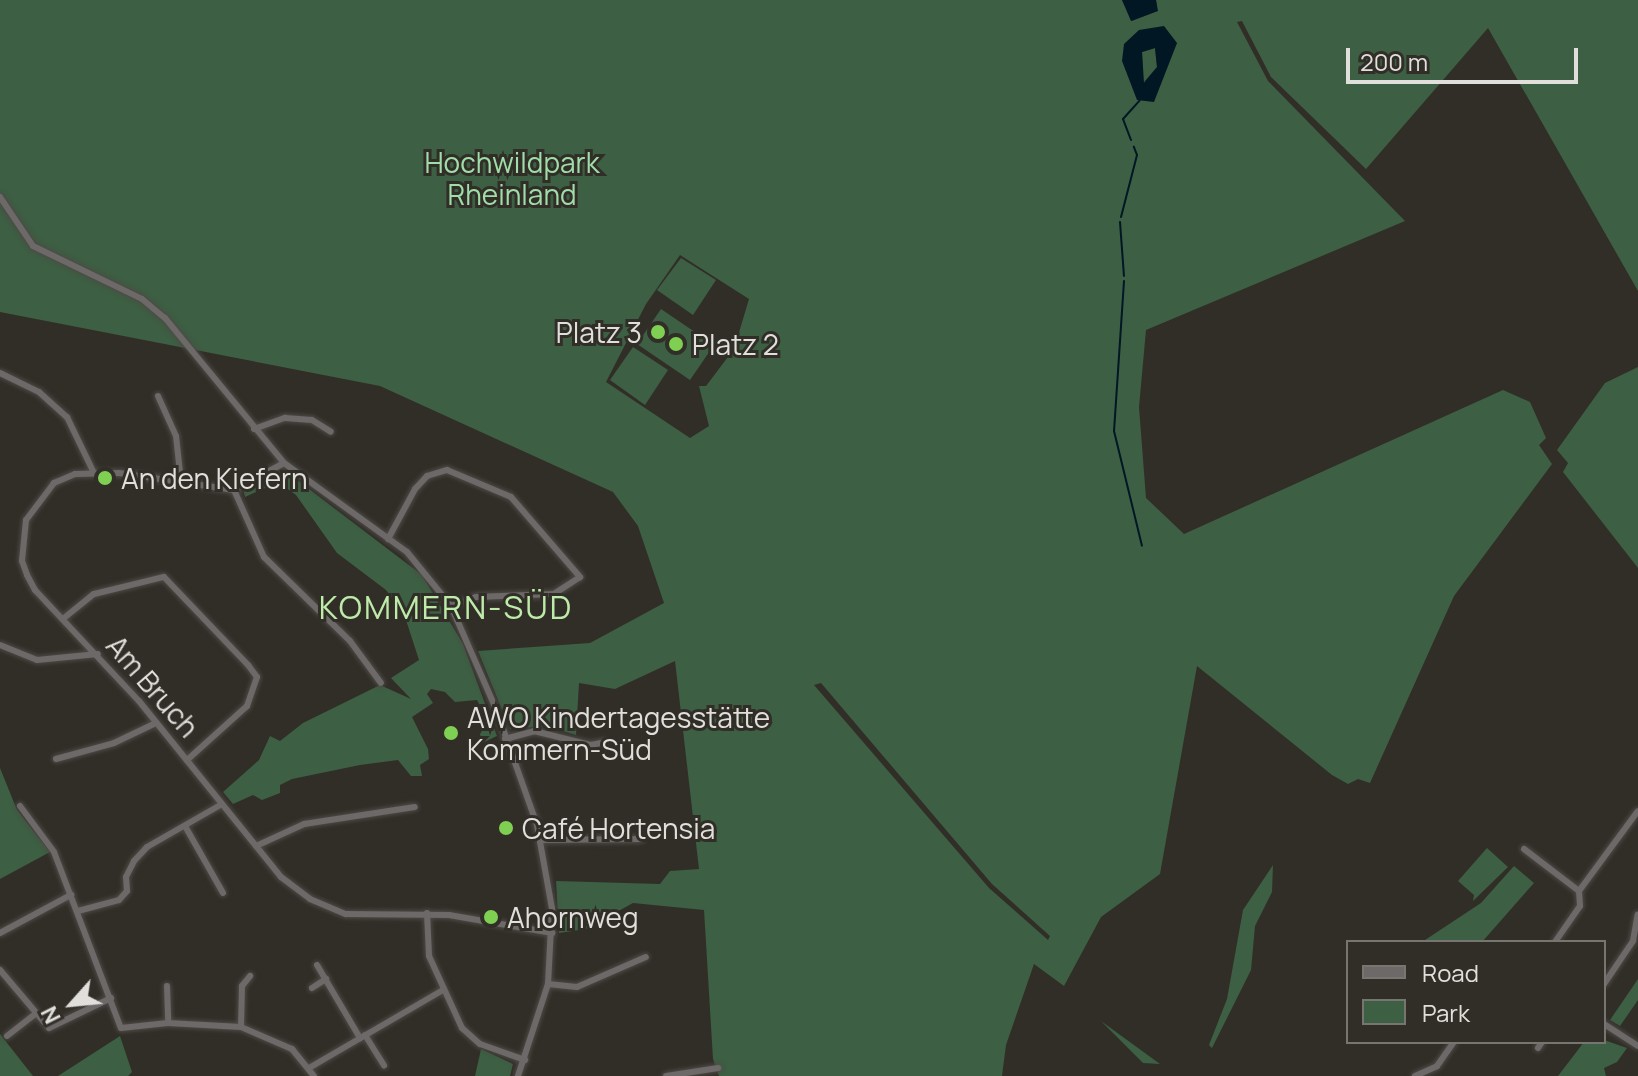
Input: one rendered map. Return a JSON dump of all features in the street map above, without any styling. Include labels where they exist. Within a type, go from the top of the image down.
[{"type":"street","points":[[0,197],[33,246],[142,299],[165,318],[284,463],[388,539],[426,572],[451,606],[505,739],[541,840],[552,933],[548,984],[518,1076]]},
{"type":"street","points":[[0,373],[39,392],[67,417],[93,471]]},
{"type":"street","points":[[158,396],[176,436],[181,481]]},
{"type":"street","points":[[254,429],[285,418],[312,420],[331,432]]},
{"type":"street","points":[[284,463],[234,490],[264,557],[350,641],[381,683]]},
{"type":"street","points":[[388,539],[415,489],[427,476],[447,470],[511,497],[580,577],[554,594],[476,597],[451,606]]},
{"type":"street","name":"Am Bruch","points":[[234,490],[93,471],[54,483],[32,508],[22,531],[22,561],[31,583],[98,654],[281,877],[310,899],[346,914],[427,913],[552,933]]},
{"type":"street","points":[[64,618],[94,594],[164,577],[248,665],[257,677],[247,706],[187,760]]},
{"type":"street","points":[[0,645],[14,655],[37,660],[98,654]]},
{"type":"street","points":[[56,759],[114,743],[156,723]]},
{"type":"street","points":[[505,739],[534,731],[591,745],[605,742]]},
{"type":"street","points":[[78,911],[119,900],[127,891],[126,877],[134,861],[147,847],[222,804]]},
{"type":"street","points":[[20,806],[54,852],[121,1028],[168,1023],[241,1027],[274,1038],[314,1076]]},
{"type":"street","points":[[256,846],[304,824],[415,807]]},
{"type":"street","points":[[1556,940],[1580,906],[1579,891],[1638,811]]},
{"type":"street","points":[[185,826],[223,893]]},
{"type":"street","points":[[541,840],[641,839]]},
{"type":"street","points":[[1524,849],[1579,891]]},
{"type":"street","points":[[0,933],[71,895]]},
{"type":"street","points":[[427,913],[429,956],[467,1034],[525,1060]]},
{"type":"street","points":[[1606,981],[1633,941],[1638,914]]},
{"type":"street","points":[[548,984],[577,987],[646,957]]},
{"type":"street","points":[[317,965],[384,1066]]},
{"type":"street","points":[[0,970],[49,1028],[111,998]]},
{"type":"street","points":[[241,1027],[242,986],[250,976]]},
{"type":"street","points":[[312,988],[326,979]]},
{"type":"street","points":[[167,986],[168,1023]]},
{"type":"street","points":[[309,1068],[443,990]]},
{"type":"street","points":[[7,1036],[35,1014]]},
{"type":"street","points":[[1606,1025],[1638,1046]]},
{"type":"street","points":[[1415,1076],[1437,1066],[1453,1044]]},
{"type":"street","points":[[1437,1066],[1444,1076]]},
{"type":"street","points":[[666,1076],[718,1068]]},
{"type":"green space","name":"Hochwildpark Rheinland","points":[[0,0],[1122,0],[1132,21],[1157,11],[1156,0],[1638,0],[1638,291],[1488,28],[1366,169],[1271,77],[1242,21],[1237,22],[1268,81],[1405,221],[1146,330],[1139,407],[1146,498],[1184,534],[1503,390],[1530,402],[1546,438],[1539,445],[1552,464],[1454,596],[1370,783],[1358,779],[1348,784],[1332,775],[1197,666],[1160,874],[1101,917],[1064,986],[1034,964],[1006,1045],[1002,1076],[719,1076],[713,1059],[704,910],[633,903],[586,929],[559,933],[556,881],[660,884],[670,871],[699,869],[675,661],[615,689],[579,683],[576,735],[546,726],[510,729],[478,651],[590,643],[664,603],[638,526],[613,492],[380,386],[0,312]],"holes":[[[1139,30],[1177,43],[1137,100]],[[680,255],[749,299],[734,349],[706,386],[699,386],[709,426],[690,438],[606,382],[646,304]],[[821,683],[992,884],[1050,936],[1048,940],[989,888],[814,685]]]},
{"type":"green space","points":[[1155,48],[1157,67],[1143,83],[1142,52]]},
{"type":"green space","points":[[681,258],[716,280],[693,315],[657,290]]},
{"type":"green space","points":[[661,309],[714,345],[690,380],[637,344]]},
{"type":"green space","points":[[633,347],[668,370],[645,405],[610,380]]},
{"type":"green space","points":[[1638,367],[1638,568],[1563,472],[1568,463],[1557,450],[1605,383]]},
{"type":"green space","points":[[284,470],[422,575],[463,644],[497,736],[482,743],[480,734],[488,721],[477,700],[455,702],[445,692],[431,689],[427,694],[433,703],[412,717],[428,749],[429,759],[420,765],[422,776],[411,776],[398,760],[292,779],[280,785],[280,793],[262,800],[253,795],[233,804],[223,792],[259,760],[270,736],[280,741],[303,723],[380,685],[411,699],[391,678],[419,660],[404,614],[386,590],[337,553],[296,495],[278,482],[245,497],[243,489]]},
{"type":"green space","points":[[0,768],[17,810],[50,852],[0,879]]},
{"type":"green space","points":[[1487,848],[1508,867],[1473,901],[1474,895],[1458,881]]},
{"type":"green space","points":[[1273,865],[1272,892],[1255,926],[1251,970],[1212,1048],[1209,1045],[1227,999],[1243,910]]},
{"type":"green space","points":[[1514,866],[1534,883],[1484,940],[1425,940],[1481,903]]},
{"type":"green space","points":[[1638,979],[1638,1000],[1620,1026],[1610,1020]]},
{"type":"green space","points":[[1101,1021],[1160,1064],[1143,1063]]},
{"type":"green space","points":[[0,1034],[33,1076],[0,1076]]},
{"type":"green space","points":[[120,1036],[132,1072],[128,1076],[58,1076]]},
{"type":"green space","points":[[1606,1041],[1627,1048],[1617,1062],[1604,1068],[1606,1076],[1558,1076],[1582,1044],[1606,1044]]},
{"type":"green space","points":[[481,1049],[513,1064],[510,1076],[475,1076]]},
{"type":"water","points":[[1122,0],[1156,0],[1158,11],[1131,21]]},
{"type":"water","points":[[1164,26],[1177,43],[1154,102],[1137,100],[1122,61],[1124,44],[1139,30]],"holes":[[[1155,48],[1157,67],[1144,83],[1142,52]]]},
{"type":"waterway","points":[[1131,140],[1123,119],[1140,100]]},
{"type":"waterway","points":[[1121,217],[1137,155],[1134,147]]},
{"type":"waterway","points":[[1120,222],[1124,276]]},
{"type":"waterway","points":[[1124,281],[1114,431],[1142,546]]},
{"type":"place","name":"Platz 3","points":[[658,332]]},
{"type":"place","name":"Platz 2","points":[[676,344]]},
{"type":"place","name":"An den Kiefern","points":[[105,478]]},
{"type":"place","name":"AWO Kindertagesstätte Kommern-Süd","points":[[451,733]]},
{"type":"place","name":"Café Hortensia","points":[[506,828]]},
{"type":"place","name":"Ahornweg","points":[[491,917]]},
{"type":"district","name":"KOMMERN-SÜD","points":[[446,607]]}]
